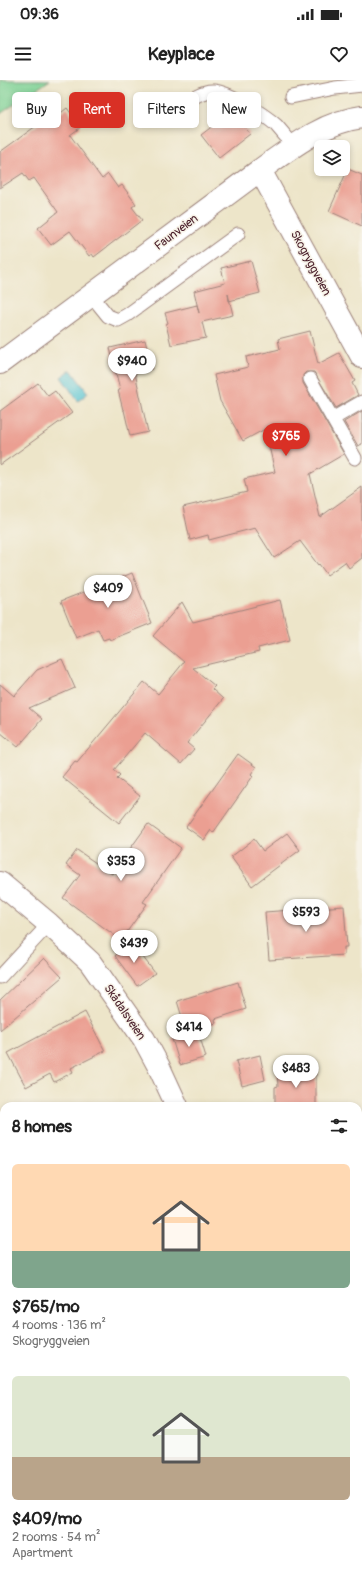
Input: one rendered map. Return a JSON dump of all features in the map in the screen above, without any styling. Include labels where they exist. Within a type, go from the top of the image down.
[{"type":"street","name":"Faunveien","points":[[0,363],[294,146],[324,128],[348,119],[362,118]]},
{"type":"street","name":"Skogryggveien","points":[[260,170],[362,357]]},
{"type":"street","name":"Skådalsveien","points":[[0,883],[49,924],[90,962],[144,1039],[176,1102]]},
{"type":"lane","points":[[291,97],[335,88],[362,85]]},
{"type":"lane","points":[[199,94],[213,91],[226,93],[275,124],[294,146]]},
{"type":"lane","points":[[91,295],[108,316],[118,320],[238,234]]},
{"type":"lane","points":[[310,379],[334,418],[355,458]]},
{"type":"lane","points":[[334,418],[362,402]]},
{"type":"lane","points":[[0,977],[49,924]]},
{"type":"green space","points":[[0,80],[50,80],[32,92],[12,92],[12,106],[0,114]]},
{"type":"water","points":[[71,370],[88,393],[78,401],[61,377]]},
{"type":"building","points":[[67,108],[69,111],[69,128],[80,128],[70,135],[102,179],[108,174],[118,188],[122,185],[136,204],[132,207],[142,220],[94,257],[92,254],[89,256],[70,231],[51,245],[38,228],[58,212],[34,178],[29,181],[23,173],[0,188],[0,152],[33,128],[61,128],[61,113]]},
{"type":"building","points":[[210,128],[245,128],[250,134],[219,158],[201,135]]},
{"type":"building","points":[[350,170],[362,175],[362,226],[329,211],[345,176],[350,176]]},
{"type":"building","points":[[251,261],[260,293],[230,301],[233,315],[202,322],[206,338],[171,345],[165,313],[197,305],[199,313],[194,291],[225,283],[221,268]]},
{"type":"building","points":[[310,331],[318,364],[339,353],[355,381],[352,383],[358,395],[336,408],[314,372],[306,372],[303,375],[303,383],[344,454],[310,474],[320,517],[362,487],[362,558],[349,568],[345,562],[327,575],[300,541],[274,558],[255,528],[209,540],[208,535],[190,540],[183,507],[247,492],[244,479],[275,472],[265,429],[243,441],[220,401],[214,375],[248,367],[246,357],[280,349],[278,339]]},
{"type":"building","points":[[145,340],[152,369],[135,373],[148,432],[130,436],[118,390],[120,390],[110,348]]},
{"type":"building","points":[[38,383],[48,396],[55,391],[72,413],[0,465],[0,411]]},
{"type":"building","points":[[362,411],[362,444],[358,446],[344,422]]},
{"type":"building","points":[[132,573],[152,623],[110,640],[109,638],[103,640],[98,629],[76,638],[61,601]]},
{"type":"building","points":[[280,600],[290,640],[258,648],[259,652],[193,668],[215,686],[212,689],[223,699],[187,743],[194,749],[181,764],[145,733],[114,770],[120,775],[117,778],[140,796],[119,823],[62,777],[75,761],[77,762],[144,682],[158,694],[184,662],[153,636],[182,602],[193,622]]},
{"type":"building","points":[[62,659],[75,688],[29,708],[42,719],[18,747],[0,732],[0,684],[14,696],[37,670]]},
{"type":"building","points":[[238,754],[256,767],[251,774],[253,776],[213,833],[211,830],[204,840],[186,827]]},
{"type":"building","points":[[148,824],[181,848],[143,902],[147,904],[121,940],[63,898],[80,875],[66,865],[77,850],[112,874]]},
{"type":"building","points":[[287,833],[300,850],[252,886],[231,857],[254,839],[263,851]]},
{"type":"building","points":[[344,906],[347,947],[344,947],[344,955],[269,960],[265,912]]},
{"type":"building","points":[[130,940],[155,973],[137,986],[115,956]]},
{"type":"building","points":[[44,958],[62,977],[0,1030],[0,1000]]},
{"type":"building","points":[[238,982],[246,1009],[215,1019],[216,1023],[187,1033],[177,1001]]},
{"type":"building","points":[[85,1012],[105,1051],[71,1068],[73,1072],[54,1082],[50,1074],[26,1087],[8,1053]]},
{"type":"building","points":[[198,1031],[206,1057],[180,1065],[172,1039]]},
{"type":"building","points":[[260,1055],[265,1080],[242,1086],[236,1061]]},
{"type":"building","points":[[277,1072],[316,1073],[316,1102],[275,1102],[275,1087],[278,1086]]}]
